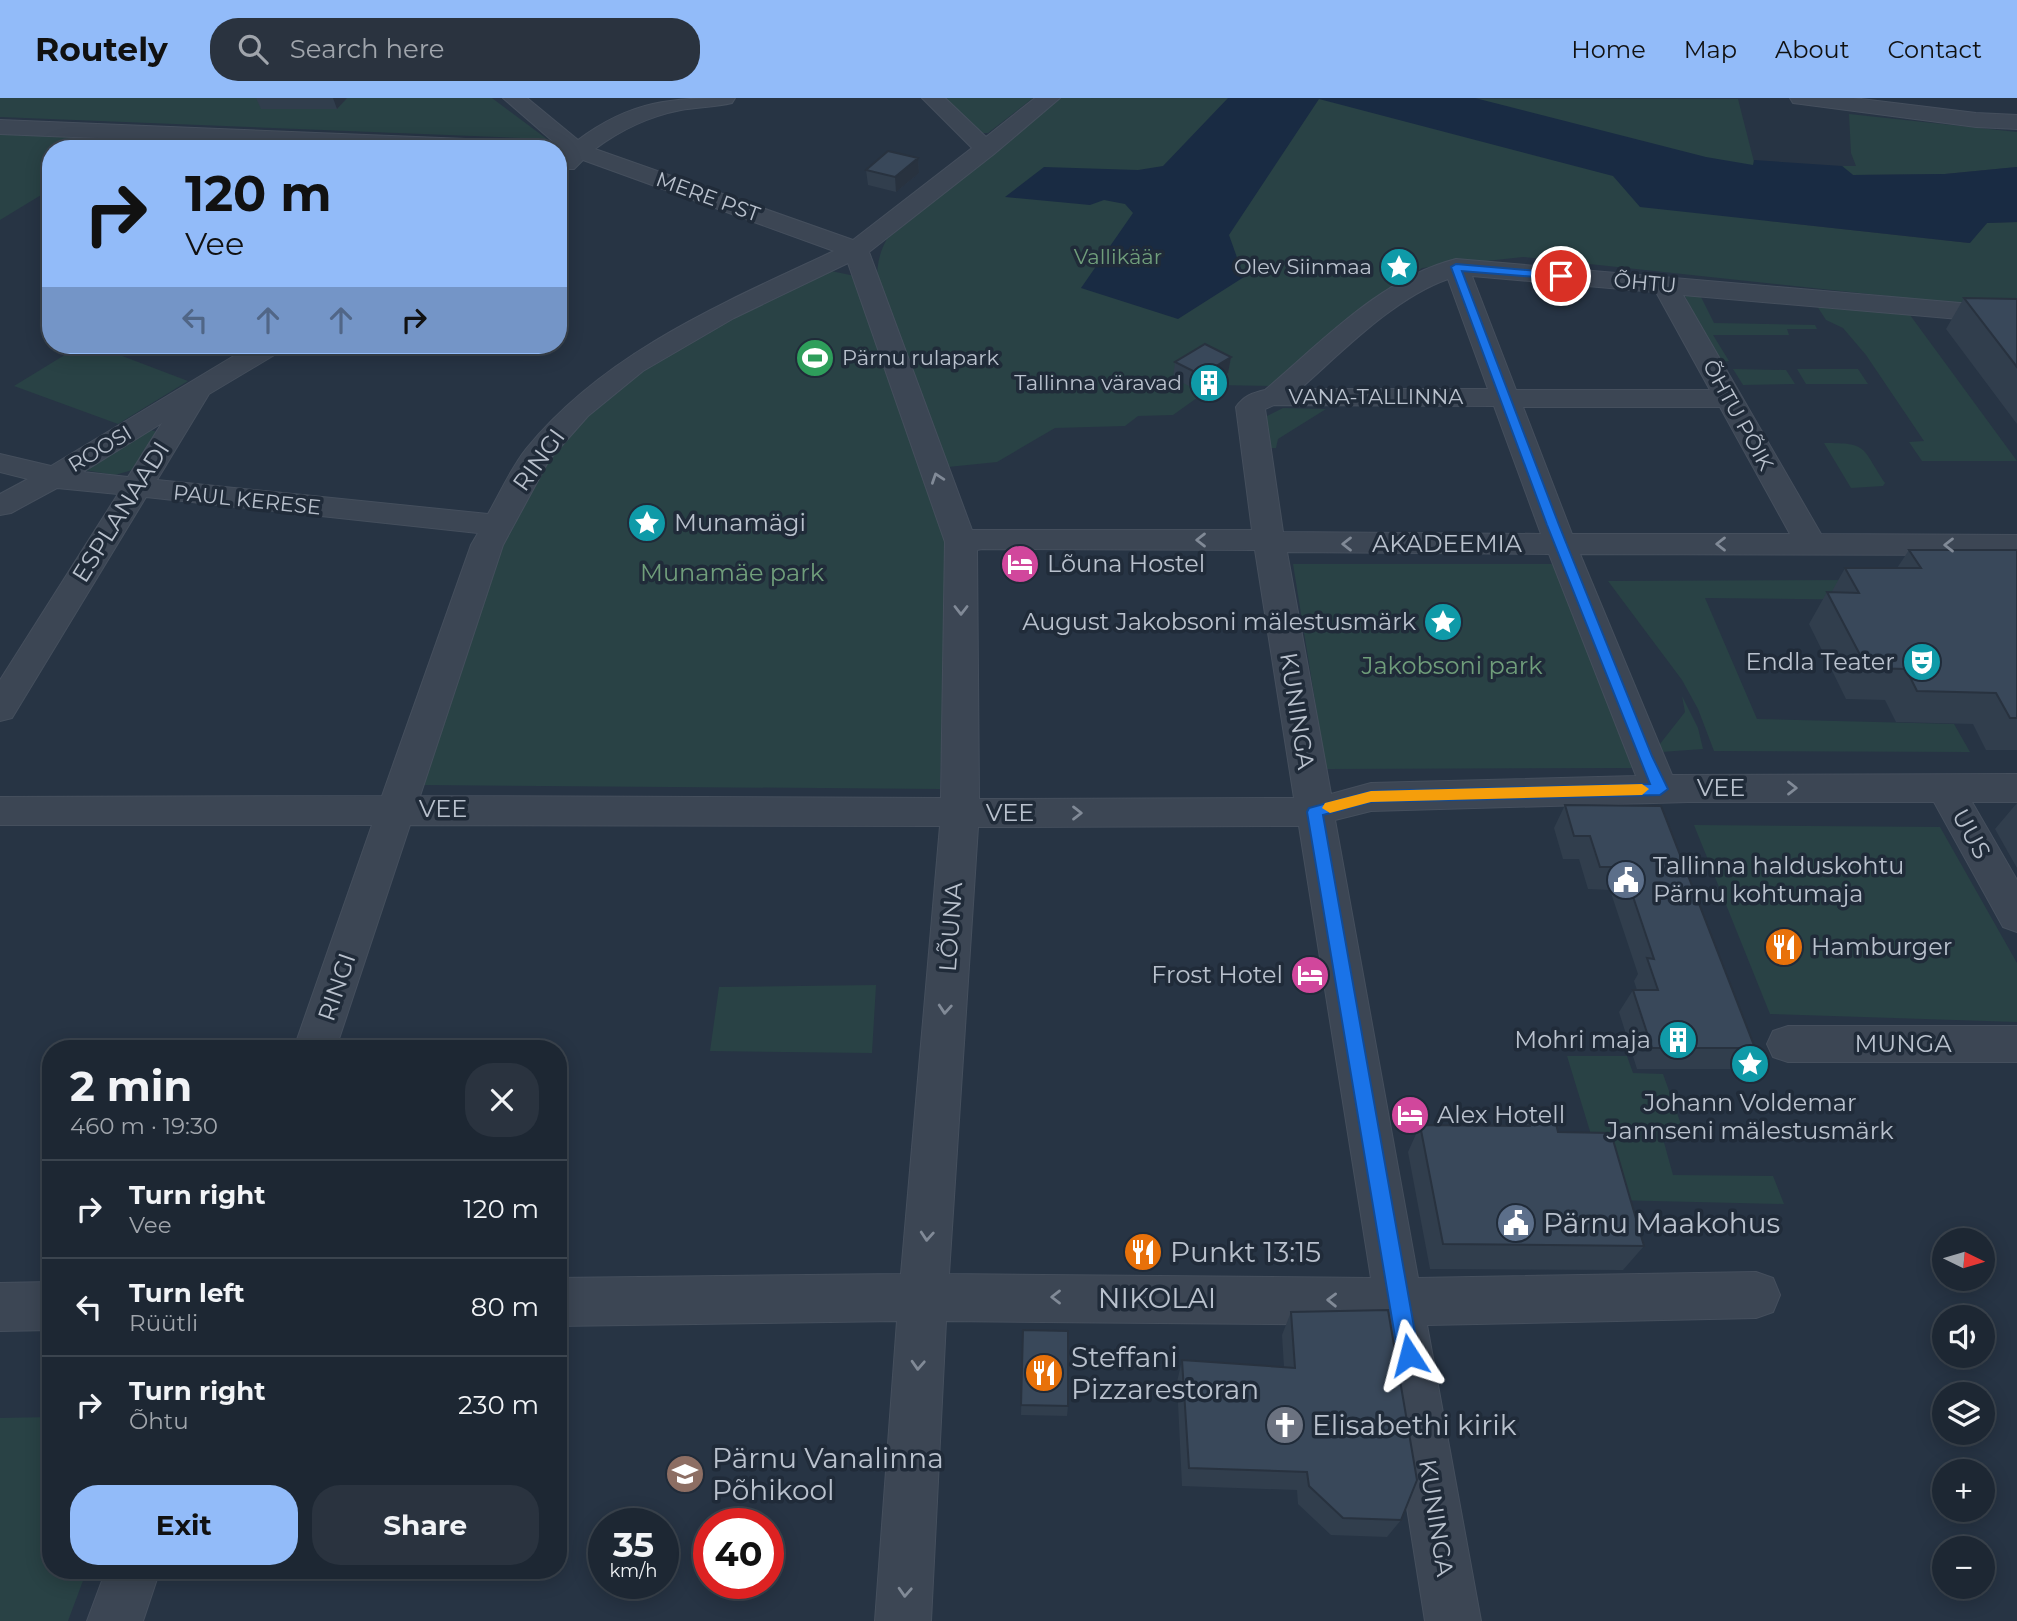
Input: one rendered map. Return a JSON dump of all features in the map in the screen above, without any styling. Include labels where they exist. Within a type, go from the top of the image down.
[{"type":"street","name":"MERE PST","points":[[514,98],[558,140]]},
{"type":"street","points":[[568,150],[654,109],[695,100],[724,98]]},
{"type":"street","points":[[933,98],[986,149]]},
{"type":"street","name":"RINGI","points":[[318,1040],[399,809],[480,564],[496,525],[536,456],[578,410],[633,365],[725,312],[856,250],[1049,98]]},
{"type":"street","points":[[1801,98],[1976,120],[2017,122]]},
{"type":"street","points":[[0,127],[318,140]]},
{"type":"street","name":"MERE PST","points":[[568,150],[856,250]]},
{"type":"street","name":"LÕUNA","points":[[856,250],[961,542],[960,813],[923,1297],[903,1621]]},
{"type":"street","points":[[1456,267],[1644,756],[1660,789]]},
{"type":"street","name":"ÕHTU","points":[[1274,397],[1360,323],[1410,287],[1420,280],[1456,267],[2017,316]]},
{"type":"street","name":"ÕHTU PÕIK","points":[[1665,285],[1811,544]]},
{"type":"street","name":"ESPLANAADI","points":[[0,709],[198,390],[256,354]]},
{"type":"street","name":"ROOSI","points":[[0,506],[52,478],[198,390]]},
{"type":"street","name":"VANA-TALLINNA","points":[[1274,397],[1729,400]]},
{"type":"street","name":"KUNINGA","points":[[1274,397],[1258,400],[1250,407],[1255,461],[1453,1621]]},
{"type":"street","name":"PAUL KERESE","points":[[0,463],[39,472],[52,478],[496,525]]},
{"type":"street","name":"AKADEEMIA","points":[[961,542],[982,539],[1562,545],[2017,545]]},
{"type":"street","name":"VEE","points":[[0,811],[399,809],[916,810],[960,813],[1314,812],[1371,797],[1660,789],[2017,788]]},
{"type":"street","name":"UUS","points":[[1946,789],[2017,916]]},
{"type":"street","name":"MUNGA","points":[[1788,1045],[2017,1044]]},
{"type":"street","name":"NIKOLAI","points":[[567,1302],[923,1297],[1400,1302],[1756,1295]]},
{"type":"street","points":[[0,1307],[42,1306]]},
{"type":"street","points":[[115,1621],[130,1579]]},
{"type":"green space","points":[[0,98],[492,98],[547,139],[0,117]]},
{"type":"green space","points":[[942,98],[1033,98],[988,133],[980,133]]},
{"type":"green space","name":"Vallikäär","points":[[1061,98],[1738,99],[1769,221],[1969,243],[1987,223],[2017,222],[2017,310],[1523,257],[1422,268],[1390,290],[1275,386],[1215,385],[1173,415],[1138,416],[1125,426],[1055,428],[997,462],[948,467],[877,281],[880,254],[887,239]]},
{"type":"green space","points":[[1849,114],[2017,132],[2017,167],[1945,174],[1853,175],[1842,166],[1856,166],[1851,153]]},
{"type":"green space","points":[[0,131],[143,134],[133,140],[42,140],[42,194],[0,220]]},
{"type":"green space","name":"Munamäe park","points":[[831,271],[855,276],[947,539],[940,789],[423,785],[508,528],[536,471],[565,436],[633,378],[710,331]]},
{"type":"green space","points":[[1698,291],[1714,323],[1815,325],[1817,329],[1787,329],[1789,335],[1713,335],[1729,361],[1722,362],[1692,315],[1685,295]]},
{"type":"green space","points":[[1817,306],[1910,315],[2017,461],[1922,461],[1909,442],[1924,441],[1866,355],[1843,328],[1826,320]]},
{"type":"green space","points":[[66,354],[117,354],[188,381],[118,424],[14,386]]},
{"type":"green space","points":[[1733,369],[1786,370],[1795,384],[1743,385]]},
{"type":"green space","points":[[1797,369],[1858,369],[1868,384],[1806,384]]},
{"type":"green space","points":[[1283,408],[1326,409],[1278,439],[1276,448],[1270,448],[1265,417]]},
{"type":"green space","points":[[148,429],[157,432],[136,469],[115,475],[84,470]]},
{"type":"green space","points":[[1824,443],[1849,444],[1862,449],[1885,483],[1883,486],[1851,488]]},
{"type":"green space","name":"Jakobsoni park","points":[[1293,564],[1556,564],[1632,768],[1326,769]]},
{"type":"green space","points":[[1866,580],[1877,600],[1705,598],[1757,719],[1954,724],[1970,752],[1714,751],[1698,709],[1682,680],[1608,581]]},
{"type":"green space","points":[[1682,696],[1698,728],[1703,749],[1661,752],[1656,749],[1685,712]]},
{"type":"green space","points":[[1694,825],[1940,827],[2017,963],[2017,1022],[1770,1014]]},
{"type":"green space","points":[[876,985],[872,1053],[710,1051],[719,987]]},
{"type":"green space","points":[[1567,1056],[1627,1056],[1633,1073],[1663,1074],[1682,1127],[1660,1128],[1673,1175],[1773,1176],[1784,1204],[1611,1200]]},
{"type":"green space","points":[[42,1417],[42,1579],[84,1579],[68,1621],[0,1621],[0,1418]]},
{"type":"water","points":[[1228,98],[1475,98],[1706,157],[1753,165],[1754,160],[1842,166],[1853,175],[1945,174],[2017,167],[2017,222],[1987,223],[1970,243],[1640,207],[1613,176],[1319,99],[1229,235],[1244,277],[1178,319],[1081,288],[1133,213],[1125,204],[1104,200],[1090,205],[1005,197],[1044,167],[1138,170],[1163,166]]},
{"type":"building","points":[[888,151],[918,158],[895,177],[866,170]]},
{"type":"building","points":[[1964,298],[2017,299],[2017,367]]},
{"type":"building","points":[[1205,344],[1231,357],[1201,375],[1175,362]]},
{"type":"building","name":"Endla Teater","points":[[1909,550],[2017,550],[2017,718],[2010,718],[1996,693],[1917,691],[1906,669],[1867,668],[1827,592],[1859,593],[1845,568],[1921,568]]},
{"type":"building","points":[[1565,805],[1661,806],[1755,1048],[1652,1048],[1633,990],[1658,990],[1647,958],[1654,959],[1623,867],[1600,867],[1590,836],[1574,836]]},
{"type":"building","name":"Pärnu Maakohus","points":[[1525,1107],[1552,1107],[1558,1132],[1611,1133],[1644,1246],[1443,1244],[1420,1125],[1530,1126]]},
{"type":"building","name":"Elisabethi kirik","points":[[1388,1310],[1417,1480],[1401,1520],[1343,1518],[1309,1486],[1307,1472],[1189,1468],[1182,1360],[1295,1368],[1291,1312]]},
{"type":"building","name":"Steffani Pizzarestoran","points":[[1023,1330],[1068,1331],[1068,1406],[1021,1405]]},
{"type":"slow traffic","points":[[1330,808],[1371,797],[1642,789]]},
{"type":"place","name":"Olev Siinmaa","points":[[1399,267]]},
{"type":"place","name":"Pärnu rulapark","points":[[815,358]]},
{"type":"place","name":"Tallinna väravad","points":[[1209,383]]},
{"type":"place","name":"Munamägi","points":[[647,523]]},
{"type":"place","name":"Lõuna Hostel","points":[[1020,564]]},
{"type":"place","name":"August Jakobsoni mälestusmärk","points":[[1443,622]]},
{"type":"place","name":"Endla Teater","points":[[1922,662]]},
{"type":"place","name":"Tallinna halduskohtu Pärnu kohtumaja","points":[[1626,880]]},
{"type":"place","name":"Hamburger","points":[[1784,947]]},
{"type":"place","name":"Frost Hotel","points":[[1310,975]]},
{"type":"place","name":"Mohri maja","points":[[1678,1040]]},
{"type":"place","name":"Johann Voldemar Jannseni mälestusmärk","points":[[1750,1064]]},
{"type":"place","name":"Alex Hotell","points":[[1410,1115]]},
{"type":"place","name":"Pärnu Maakohus","points":[[1516,1223]]},
{"type":"place","name":"Punkt 13:15","points":[[1143,1252]]},
{"type":"place","name":"Steffani Pizzarestoran","points":[[1044,1373]]},
{"type":"place","name":"Elisabethi kirik","points":[[1285,1425]]},
{"type":"place","name":"Pärnu Vanalinna Põhikool","points":[[685,1474]]},
{"type":"route","points":[[1409,1355],[1314,812],[1371,797],[1660,789],[1644,756],[1553,525],[1456,267],[1561,276]]}]
